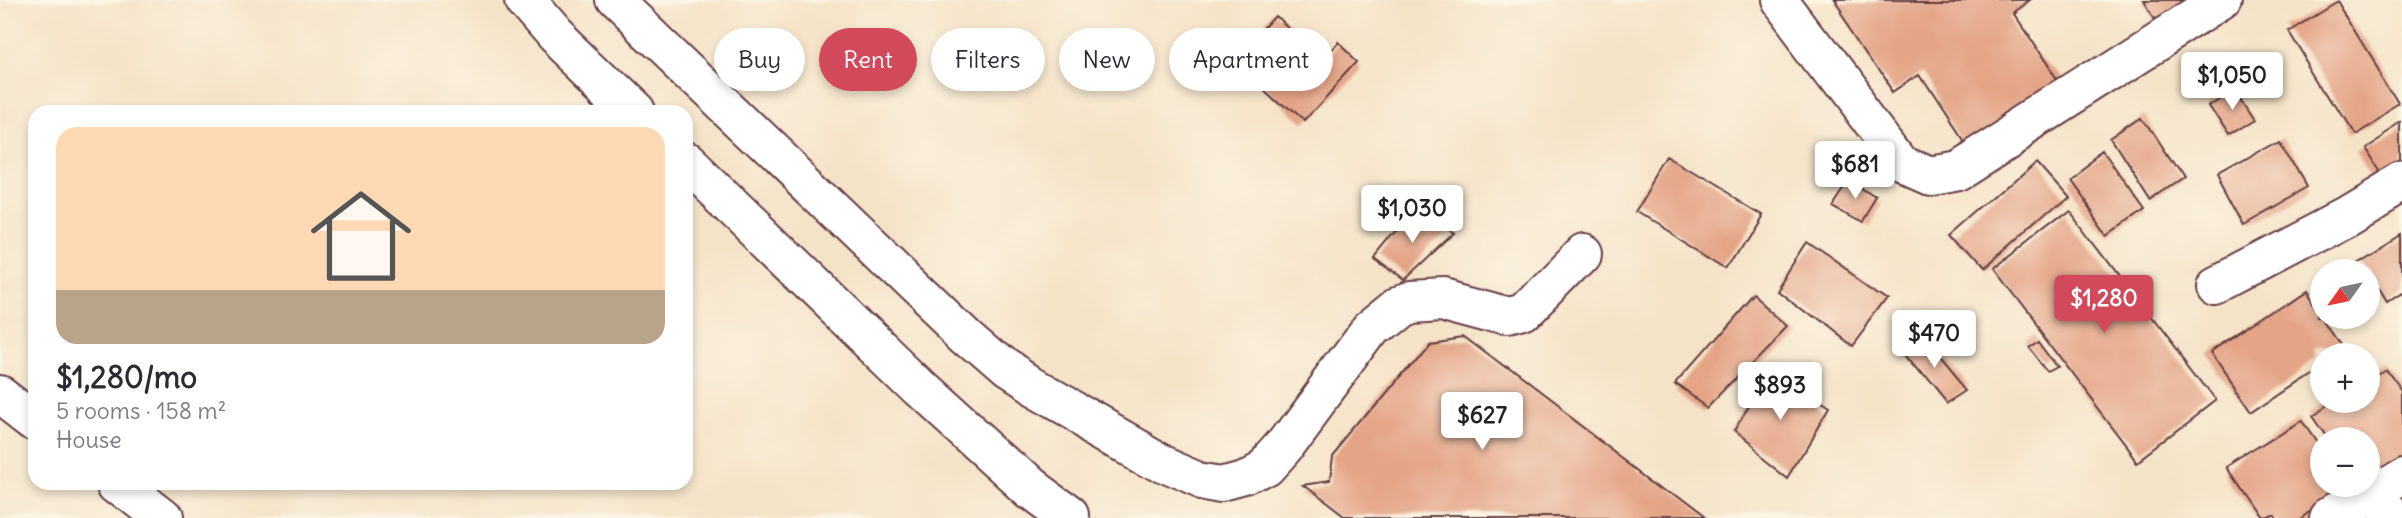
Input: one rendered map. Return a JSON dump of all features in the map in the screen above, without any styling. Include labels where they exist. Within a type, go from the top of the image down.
[{"type":"street","points":[[524,0],[555,36],[627,105]]},
{"type":"street","points":[[615,0],[965,336],[995,361],[1033,388],[1165,463],[1202,479],[1224,483],[1246,477],[1265,467],[1283,447],[1372,327],[1399,305],[1409,301],[1443,299],[1510,317],[1516,316],[1524,313],[1582,254]]},
{"type":"street","points":[[1779,0],[1901,162],[1928,174],[1956,169],[2222,0]]},
{"type":"street","points":[[693,169],[921,389],[1030,488],[1071,518]]},
{"type":"street","points":[[2217,284],[2347,216],[2402,183]]},
{"type":"street","points":[[0,393],[28,415]]},
{"type":"street","points":[[2380,487],[2402,474]]},
{"type":"street","points":[[126,490],[162,518]]},
{"type":"street","points":[[2330,518],[2364,497]]},
{"type":"street","points":[[2367,497],[2397,518]]},
{"type":"building","points":[[1832,0],[2030,0],[2012,13],[2063,90],[1969,151],[1920,76],[1895,93]]},
{"type":"building","points":[[2144,0],[2190,0],[2157,21]]},
{"type":"building","points":[[2336,0],[2400,104],[2351,134],[2287,30]]},
{"type":"building","points":[[1274,17],[1286,28],[1264,28]]},
{"type":"building","points":[[1338,42],[1359,62],[1333,90],[1333,48]]},
{"type":"building","points":[[2235,88],[2255,119],[2228,136],[2208,105]]},
{"type":"building","points":[[1268,91],[1332,91],[1303,123]]},
{"type":"building","points":[[2143,118],[2183,179],[2150,201],[2111,140]]},
{"type":"building","points":[[2402,122],[2402,162],[2381,175],[2363,147]]},
{"type":"building","points":[[2281,139],[2309,188],[2244,225],[2217,175]]},
{"type":"building","points":[[2102,152],[2144,211],[2109,236],[2067,178]]},
{"type":"building","points":[[1669,159],[1761,214],[1728,268],[1637,212]]},
{"type":"building","points":[[2035,161],[2066,196],[1982,270],[1951,235]]},
{"type":"building","points":[[1849,180],[1877,198],[1863,221],[1833,204]]},
{"type":"building","points":[[1415,210],[1453,233],[1403,280],[1375,259]]},
{"type":"building","points":[[2069,210],[2215,401],[2138,460],[1992,269]]},
{"type":"building","points":[[2402,233],[2402,293],[2385,304],[2380,296],[2380,259],[2360,259]]},
{"type":"building","points":[[1807,242],[1887,298],[1851,346],[1777,289]]},
{"type":"building","points":[[2307,290],[2310,295],[2310,329],[2333,329],[2343,343],[2310,343],[2310,372],[2251,412],[2212,354]]},
{"type":"building","points":[[1753,295],[1788,326],[1708,408],[1675,384]]},
{"type":"building","points":[[1465,336],[1704,518],[1345,518],[1303,486],[1329,482],[1332,457],[1428,341]]},
{"type":"building","points":[[1922,336],[1967,390],[1946,404],[1901,349]]},
{"type":"building","points":[[2037,339],[2057,366],[2048,371],[2028,346]]},
{"type":"building","points":[[2385,369],[2402,392],[2402,454],[2380,468],[2380,427],[2319,427],[2311,416],[2316,413],[2380,413],[2380,372]]},
{"type":"building","points":[[1769,371],[1828,410],[1789,476],[1734,432]]},
{"type":"building","points":[[2301,421],[2310,434],[2310,497],[2333,497],[2298,518],[2274,518],[2271,513],[2260,518],[2226,468]]}]
